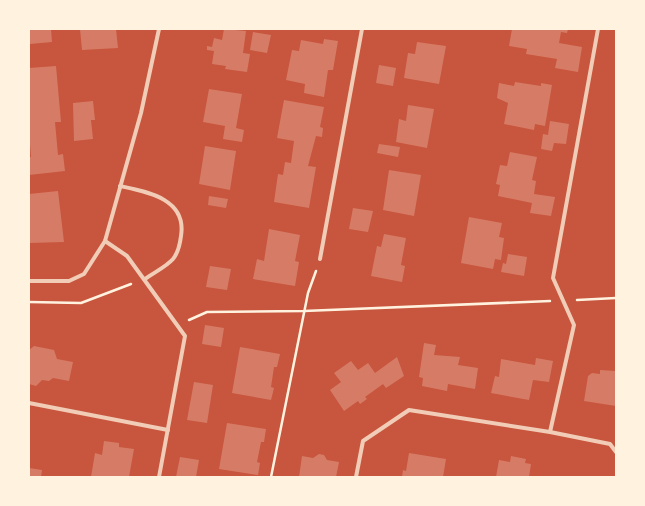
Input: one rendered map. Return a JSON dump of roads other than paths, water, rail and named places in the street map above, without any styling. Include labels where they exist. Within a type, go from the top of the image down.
[{"type":"street","points":[[29,282],[69,281],[84,274],[105,241],[141,113],[158,29]]},
{"type":"street","points":[[320,259],[362,29]]},
{"type":"street","points":[[550,432],[574,325],[553,278],[598,29]]},
{"type":"street","points":[[120,186],[154,194],[174,207],[183,226],[180,246],[172,259],[144,279]]},
{"type":"street","points":[[105,241],[127,256],[185,336],[160,477]]},
{"type":"street","points":[[29,403],[168,430]]},
{"type":"street","points":[[356,477],[363,441],[409,410],[550,432],[610,444],[616,452]]}]
